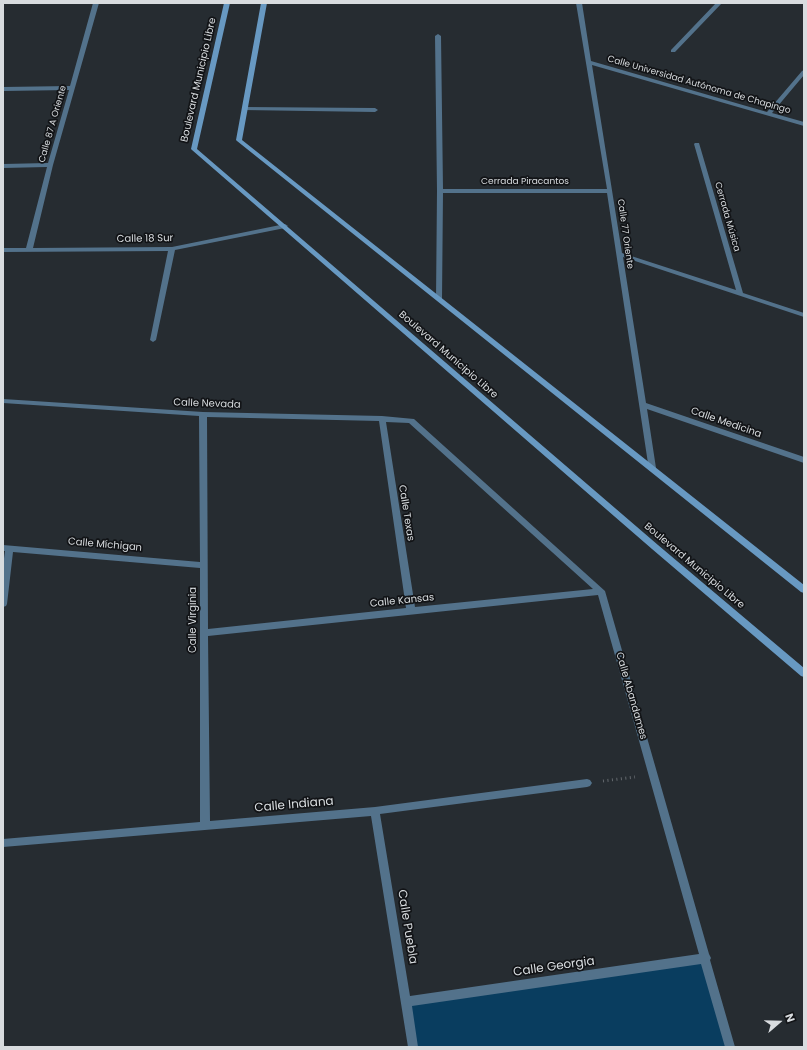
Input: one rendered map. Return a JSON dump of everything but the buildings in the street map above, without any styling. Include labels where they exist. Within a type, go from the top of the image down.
[{"type":"main road","name":"Boulevard Municipio Libre","points":[[227,3],[194,149],[655,547],[804,673]]},
{"type":"main road","points":[[264,3],[239,140],[804,590]]},
{"type":"street","name":"Calle 87 A Oriente","points":[[29,250],[50,165],[96,3]]},
{"type":"street","name":"Calle 77 Oriente","points":[[579,3],[610,191],[652,468]]},
{"type":"street","points":[[673,51],[719,3]]},
{"type":"street","points":[[438,36],[440,191],[439,299]]},
{"type":"street","name":"Calle Universidad Autónoma de Chapingo","points":[[589,62],[804,124]]},
{"type":"street","points":[[768,114],[804,72]]},
{"type":"street","points":[[3,89],[72,88]]},
{"type":"street","points":[[245,109],[374,110]]},
{"type":"street","name":"Cerrada Música","points":[[697,144],[740,294]]},
{"type":"street","points":[[3,166],[50,165]]},
{"type":"street","name":"Cerrada Piracantos","points":[[440,191],[610,191]]},
{"type":"street","name":"Calle 18 Sur","points":[[3,250],[172,249],[285,226]]},
{"type":"street","points":[[153,340],[172,249]]},
{"type":"street","points":[[619,254],[801,315],[804,306]]},
{"type":"street","name":"Calle Nevada","points":[[3,401],[203,414],[411,421],[601,591]]},
{"type":"street","name":"Calle Medicina","points":[[642,405],[804,460]]},
{"type":"street","name":"Calle Virginia","points":[[203,414],[205,826]]},
{"type":"street","name":"Calle Texas","points":[[382,419],[411,611]]},
{"type":"street","points":[[3,604],[6,548]]},
{"type":"street","name":"Calle Míchigan","points":[[6,548],[204,565]]},
{"type":"street","name":"Calle Kansas","points":[[204,633],[601,591]]},
{"type":"street","name":"Calle Abandames","points":[[601,591],[730,1047]]},
{"type":"street","name":"Calle Indiana","points":[[3,843],[375,811],[587,783]]},
{"type":"street","name":"Calle Puebla","points":[[375,811],[413,1047]]},
{"type":"street","name":"Calle Georgia","points":[[406,1002],[706,958]]},
{"type":"path","points":[[587,783],[654,775]]},
{"type":"shaded area","points":[[702,961],[726,1047],[415,1047],[409,1004]]}]
